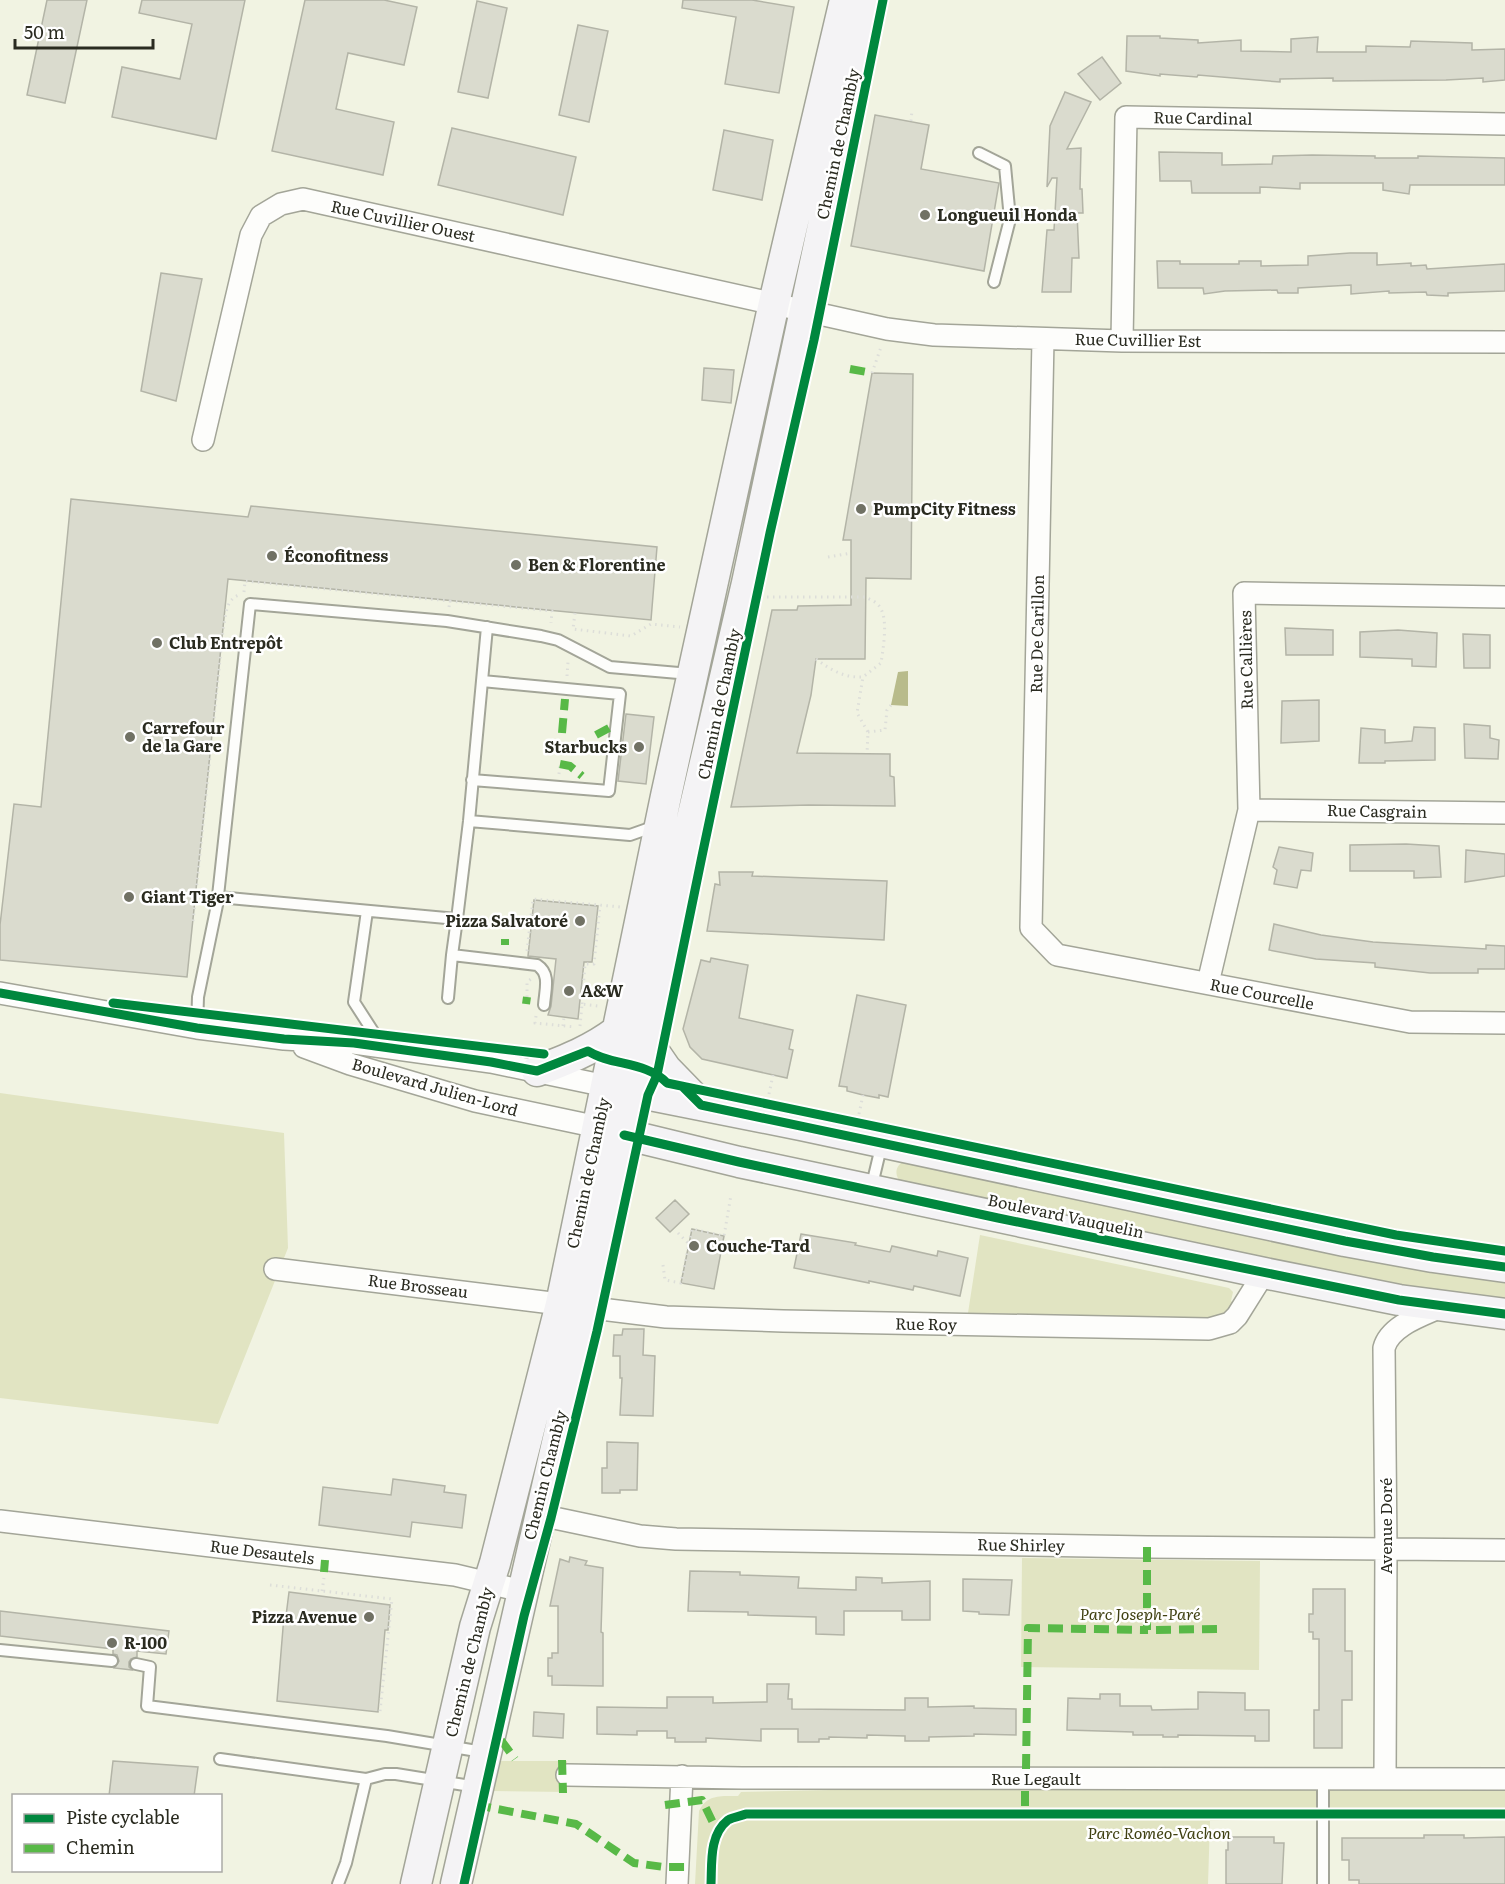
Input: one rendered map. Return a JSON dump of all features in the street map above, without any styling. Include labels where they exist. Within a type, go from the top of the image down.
[{"type":"main road","name":"Chemin de Chambly","points":[[456,1884],[484,1752],[540,1515],[575,1306],[631,1034],[662,818],[774,303],[845,0]]},
{"type":"main road","name":"Chemin de Chambly","points":[[631,1034],[689,829],[747,583],[871,0]]},
{"type":"main road","points":[[537,1071],[631,1034],[701,1105]]},
{"type":"main road","name":"Boulevard Vauquelin","points":[[620,1089],[701,1105],[864,1126],[1345,1241],[1505,1267]]},
{"type":"main road","name":"Boulevard Vauquelin","points":[[611,1131],[739,1162],[1264,1273],[1399,1300],[1505,1314]]},
{"type":"main road","name":"Chemin de Chambly","points":[[416,1884],[475,1627],[575,1306]]},
{"type":"street","name":"Rue Cardinal","points":[[1122,341],[1126,117],[1505,124]]},
{"type":"street","name":"Rue Cuvillier Ouest","points":[[203,440],[251,235],[261,216],[281,204],[303,199],[774,303]]},
{"type":"street","name":"Rue Cuvillier Est","points":[[774,303],[887,329],[934,335],[1122,341],[1505,342]]},
{"type":"street","name":"Rue De Carillon","points":[[1031,928],[1043,339]]},
{"type":"street","name":"Rue Callières","points":[[1208,984],[1249,810],[1244,593],[1505,597]]},
{"type":"street","name":"Rue Casgrain","points":[[1249,810],[1505,813]]},
{"type":"street","name":"Rue Courcelle","points":[[1031,928],[1058,955],[1410,1022],[1505,1023]]},
{"type":"street","name":"Boulevard Julien-Lord","points":[[0,993],[197,1028],[284,1040],[354,1043],[491,1062],[620,1089]]},
{"type":"street","name":"Boulevard Julien-Lord","points":[[284,1040],[350,1064],[475,1101],[611,1131]]},
{"type":"street","name":"Rue Brosseau","points":[[275,1269],[575,1306]]},
{"type":"street","name":"Rue Roy","points":[[575,1306],[666,1317],[1209,1329],[1230,1323],[1237,1316],[1264,1273]]},
{"type":"street","name":"Avenue Doré","points":[[1385,1778],[1384,1347],[1389,1336],[1396,1330],[1443,1306]]},
{"type":"street","name":"Rue Shirley","points":[[540,1515],[653,1538],[676,1539],[1505,1550]]},
{"type":"street","name":"Rue Desautels","points":[[0,1521],[455,1575],[522,1591]]},
{"type":"street","name":"Rue Legault","points":[[567,1775],[1026,1779],[1505,1779]]},
{"type":"street","points":[[676,1884],[682,1776]]},
{"type":"lane","points":[[979,153],[1005,166],[1010,219],[994,282]]},
{"type":"lane","points":[[197,1028],[198,998],[218,897],[250,604],[447,621],[487,627],[558,640],[610,668],[693,674]]},
{"type":"lane","points":[[448,998],[469,821],[487,627]]},
{"type":"lane","points":[[472,780],[609,791],[620,694],[482,681]]},
{"type":"lane","points":[[469,821],[630,835],[647,829],[662,818]]},
{"type":"lane","points":[[218,897],[457,919]]},
{"type":"lane","points":[[367,911],[354,1002],[383,1048]]},
{"type":"lane","points":[[452,955],[537,965],[544,969],[546,975],[544,1005]]},
{"type":"lane","points":[[864,1126],[871,1190]]},
{"type":"lane","points":[[0,1650],[112,1661]]},
{"type":"lane","points":[[136,1664],[150,1667],[147,1706],[448,1745],[484,1752]]},
{"type":"lane","points":[[220,1760],[366,1779],[385,1774],[396,1774],[477,1787]]},
{"type":"lane","points":[[1323,1778],[1323,1884]]},
{"type":"lane","points":[[338,1884],[346,1863],[366,1779]]},
{"type":"path","points":[[910,121],[912,110]]},
{"type":"path","points":[[872,374],[887,329]]},
{"type":"path","points":[[828,557],[851,554]]},
{"type":"path","points":[[760,587],[758,597],[865,597],[875,602],[882,610],[885,635],[881,663],[863,677],[854,678],[835,673],[816,659]]},
{"type":"path","points":[[359,592],[450,601]]},
{"type":"path","points":[[464,602],[552,611],[551,628]]},
{"type":"path","points":[[573,629],[575,613]]},
{"type":"path","points":[[562,628],[631,636],[651,624],[703,630]]},
{"type":"path","points":[[567,683],[569,657]]},
{"type":"path","points":[[863,677],[857,713],[868,732],[867,754]]},
{"type":"path","points":[[868,732],[885,730],[886,710],[891,705]]},
{"type":"path","points":[[526,957],[533,898],[631,908]]},
{"type":"path","points":[[545,1025],[579,1028],[585,964],[594,964],[600,905]]},
{"type":"path","points":[[526,997],[527,982],[534,977]]},
{"type":"path","points":[[582,1004],[600,1006]]},
{"type":"path","points":[[564,1017],[564,1026]]},
{"type":"path","points":[[768,1101],[773,1075]]},
{"type":"path","points":[[862,1095],[864,1126]]},
{"type":"path","points":[[663,1265],[665,1280],[681,1283],[692,1229],[724,1236],[731,1195]]},
{"type":"path","points":[[678,1233],[689,1244]]},
{"type":"path","points":[[322,1591],[324,1572]]},
{"type":"path","points":[[270,1585],[392,1599],[380,1711]]},
{"type":"green space","points":[[0,1093],[284,1133],[288,1248],[218,1424],[0,1398]]},
{"type":"green space","points":[[907,1160],[1505,1278],[1505,1304],[1461,1298],[902,1184],[896,1174],[900,1164]]},
{"type":"green space","points":[[980,1235],[1229,1288],[1233,1292],[1231,1301],[1234,1303],[1225,1314],[1214,1318],[968,1313]]},
{"type":"green space","name":"Parc Joseph-Paré","points":[[1022,1558],[1260,1561],[1259,1670],[1021,1667]]},
{"type":"green space","points":[[499,1761],[567,1761],[567,1792],[492,1791]]},
{"type":"green space","name":"Parc Roméo-Vachon","points":[[1385,1778],[1505,1779],[1505,1815],[1210,1821],[1208,1884],[695,1884],[699,1811],[702,1805],[710,1799],[720,1796],[738,1796],[741,1792]]},
{"type":"shaded area","points":[[908,671],[908,706],[891,705],[898,672]]},
{"type":"building","points":[[47,0],[87,0],[65,103],[27,95]]},
{"type":"building","points":[[142,0],[245,0],[216,139],[112,117],[122,67],[180,79],[192,24],[139,13]]},
{"type":"building","points":[[305,0],[384,0],[417,7],[404,65],[348,53],[336,109],[394,122],[383,175],[272,151]]},
{"type":"building","points":[[683,0],[752,0],[794,7],[779,93],[725,84],[736,17],[682,8]]},
{"type":"building","points":[[477,1],[507,8],[488,98],[458,92]]},
{"type":"building","points":[[578,25],[608,31],[589,122],[559,115]]},
{"type":"building","points":[[1127,36],[1160,36],[1160,38],[1198,40],[1198,43],[1241,40],[1241,51],[1291,52],[1291,39],[1318,37],[1317,52],[1366,52],[1366,46],[1410,47],[1411,41],[1472,43],[1472,50],[1505,49],[1505,80],[1483,82],[1483,78],[1333,81],[1333,78],[1280,79],[1280,82],[1198,75],[1197,77],[1160,74],[1160,76],[1126,71]]},
{"type":"building","points":[[1102,57],[1121,83],[1100,100],[1078,74]]},
{"type":"building","points":[[1065,92],[1091,102],[1067,149],[1081,148],[1080,189],[1082,189],[1083,213],[1077,213],[1079,258],[1072,258],[1071,292],[1042,292],[1047,230],[1054,230],[1057,178],[1052,178],[1047,187],[1050,126]]},
{"type":"building","name":"Longueuil Honda","points":[[875,115],[929,125],[921,169],[999,183],[984,271],[851,246]]},
{"type":"building","points":[[452,128],[576,157],[563,215],[438,185]]},
{"type":"building","points":[[724,130],[773,140],[762,200],[713,190]]},
{"type":"building","points":[[1159,152],[1222,153],[1222,165],[1272,164],[1273,156],[1312,155],[1375,156],[1375,158],[1418,158],[1418,156],[1505,158],[1505,185],[1410,185],[1409,194],[1383,190],[1383,183],[1300,183],[1300,189],[1260,187],[1260,193],[1192,193],[1191,181],[1160,181]]},
{"type":"building","points":[[1377,253],[1377,265],[1411,263],[1411,266],[1426,265],[1427,269],[1505,264],[1505,291],[1448,293],[1448,296],[1427,295],[1426,292],[1389,293],[1389,291],[1351,294],[1351,285],[1298,288],[1298,293],[1278,293],[1277,290],[1225,291],[1204,294],[1203,288],[1158,288],[1157,261],[1180,261],[1180,264],[1239,264],[1239,261],[1261,261],[1261,266],[1308,265],[1308,256]]},
{"type":"building","points":[[161,273],[202,279],[176,401],[141,391]]},
{"type":"building","points":[[704,368],[734,370],[731,403],[702,400]]},
{"type":"building","points":[[872,373],[913,374],[911,579],[866,578],[865,659],[816,659],[811,695],[797,753],[890,754],[890,776],[894,777],[895,806],[731,807],[772,610],[797,610],[798,606],[851,605],[851,540],[843,540]]},
{"type":"building","name":"Carrefour de la Gare","points":[[71,499],[248,517],[251,506],[657,547],[651,620],[228,579],[187,977],[0,960],[0,925],[14,804],[41,807]]},
{"type":"building","points":[[1285,628],[1333,630],[1333,655],[1286,655]]},
{"type":"building","points":[[1398,630],[1437,633],[1436,667],[1412,666],[1412,659],[1360,657],[1360,632]]},
{"type":"building","points":[[1463,634],[1490,635],[1490,668],[1464,668]]},
{"type":"building","points":[[1319,700],[1319,741],[1281,743],[1282,701]]},
{"type":"building","points":[[626,714],[654,717],[646,784],[618,781]]},
{"type":"building","points":[[1464,724],[1490,726],[1490,738],[1499,740],[1498,759],[1465,758]]},
{"type":"building","points":[[1414,727],[1435,728],[1435,760],[1359,763],[1361,728],[1385,730],[1385,743],[1412,741]]},
{"type":"building","points":[[1350,845],[1439,846],[1441,877],[1414,878],[1414,871],[1350,871]]},
{"type":"building","points":[[1279,847],[1313,853],[1311,871],[1301,870],[1297,888],[1274,884],[1277,870],[1273,867]]},
{"type":"building","points":[[1466,850],[1505,854],[1505,876],[1465,882]]},
{"type":"building","points":[[719,872],[753,872],[752,876],[887,881],[884,940],[707,931],[715,884],[720,885]]},
{"type":"building","points":[[534,900],[598,906],[592,962],[584,962],[578,1019],[548,1015],[556,959],[528,956]]},
{"type":"building","points":[[1274,924],[1321,935],[1373,942],[1486,949],[1486,945],[1505,946],[1505,969],[1478,969],[1478,973],[1430,973],[1375,967],[1375,963],[1316,959],[1269,950]]},
{"type":"building","points":[[711,958],[748,965],[739,1018],[793,1030],[789,1049],[793,1050],[787,1078],[702,1059],[690,1047],[683,1029],[701,960],[710,962]]},
{"type":"building","points":[[857,995],[906,1005],[888,1097],[863,1095],[847,1091],[847,1087],[839,1086]]},
{"type":"building","points":[[675,1200],[689,1214],[670,1232],[656,1218]]},
{"type":"building","points":[[692,1229],[724,1236],[714,1289],[681,1283]]},
{"type":"building","points":[[801,1234],[856,1243],[855,1245],[890,1252],[892,1246],[937,1256],[938,1251],[968,1258],[960,1296],[914,1286],[913,1290],[869,1281],[869,1283],[794,1268]]},
{"type":"building","points":[[623,1329],[644,1329],[643,1355],[655,1356],[653,1416],[620,1415],[622,1378],[620,1378],[620,1356],[613,1356],[614,1335],[622,1335]]},
{"type":"building","points":[[607,1442],[638,1443],[637,1490],[602,1493],[602,1468],[607,1468]]},
{"type":"building","points":[[393,1479],[445,1486],[444,1492],[466,1495],[462,1528],[412,1522],[410,1537],[319,1525],[323,1487],[391,1495]]},
{"type":"building","points":[[570,1557],[587,1561],[585,1565],[603,1568],[601,1632],[603,1633],[603,1686],[552,1685],[552,1676],[548,1676],[548,1658],[552,1658],[552,1653],[558,1653],[558,1606],[550,1606],[560,1559],[569,1562]]},
{"type":"building","points":[[690,1571],[799,1577],[798,1588],[856,1590],[856,1577],[882,1578],[882,1583],[930,1581],[930,1620],[902,1620],[902,1611],[844,1611],[844,1635],[816,1634],[816,1617],[748,1615],[748,1612],[688,1611]]},
{"type":"building","points":[[963,1579],[1012,1580],[1009,1615],[963,1611]]},
{"type":"building","points":[[1313,1589],[1345,1589],[1345,1651],[1352,1651],[1352,1700],[1342,1700],[1342,1748],[1314,1748],[1314,1710],[1319,1710],[1319,1639],[1313,1639],[1313,1632],[1309,1632],[1309,1614],[1313,1614]]},
{"type":"building","points":[[289,1592],[390,1605],[388,1630],[385,1630],[378,1712],[277,1701],[284,1616],[286,1616]]},
{"type":"building","name":"R-100","points":[[0,1611],[169,1631],[166,1654],[137,1651],[137,1657],[129,1662],[132,1670],[114,1668],[119,1661],[117,1655],[113,1654],[113,1649],[0,1636]]},
{"type":"building","points":[[767,1684],[789,1684],[788,1699],[792,1699],[792,1709],[905,1710],[905,1698],[928,1698],[928,1707],[974,1706],[974,1708],[1016,1709],[1016,1735],[974,1734],[974,1736],[929,1737],[929,1741],[905,1741],[905,1736],[867,1735],[867,1738],[829,1737],[829,1739],[819,1739],[819,1742],[798,1742],[798,1729],[761,1729],[761,1741],[706,1738],[706,1742],[675,1742],[675,1738],[667,1738],[667,1731],[637,1731],[637,1735],[597,1734],[597,1707],[667,1708],[667,1697],[713,1697],[713,1703],[767,1702]]},
{"type":"building","points":[[1198,1692],[1245,1693],[1245,1710],[1269,1710],[1269,1741],[1255,1741],[1255,1736],[1178,1735],[1178,1737],[1163,1737],[1163,1735],[1133,1735],[1133,1732],[1067,1730],[1068,1698],[1100,1699],[1100,1694],[1120,1694],[1120,1706],[1151,1706],[1152,1710],[1198,1709]]},
{"type":"building","points":[[534,1712],[564,1714],[563,1738],[533,1736]]},
{"type":"building","points":[[113,1761],[198,1767],[194,1794],[109,1794]]},
{"type":"building","points":[[1424,1835],[1464,1835],[1464,1838],[1505,1837],[1505,1884],[1359,1884],[1359,1880],[1349,1880],[1349,1860],[1342,1860],[1342,1838],[1424,1838]]},
{"type":"building","points":[[1228,1837],[1274,1837],[1274,1843],[1284,1843],[1282,1884],[1226,1884]]},
{"type":"marked path","points":[[850,369],[872,373]]},
{"type":"marked path","points":[[562,733],[565,699]]},
{"type":"marked path","points":[[596,735],[609,728]]},
{"type":"marked path","points":[[560,764],[570,766],[582,776]]},
{"type":"marked path","points":[[505,939],[505,945]]},
{"type":"marked path","points":[[526,1004],[527,997]]},
{"type":"marked path","points":[[1147,1547],[1147,1630],[1220,1629]]},
{"type":"marked path","points":[[324,1572],[325,1560]]},
{"type":"marked path","points":[[1026,1769],[1028,1628],[1147,1630]]},
{"type":"marked path","points":[[501,1740],[515,1759]]},
{"type":"marked path","points":[[562,1760],[563,1793]]},
{"type":"marked path","points":[[1025,1791],[1025,1814]]},
{"type":"marked path","points":[[665,1805],[702,1800],[718,1833]]},
{"type":"marked path","points":[[476,1805],[576,1824],[634,1863],[664,1867],[692,1867]]},
{"type":"cycle path","name":"Chemin Chambly","points":[[464,1884],[524,1616],[551,1518],[597,1331],[648,1095],[657,1075],[770,533],[814,340],[883,0]]},
{"type":"cycle path","points":[[0,993],[197,1028],[284,1039],[354,1043],[491,1062],[537,1071],[588,1051],[597,1056],[649,1071],[667,1083],[1396,1235],[1505,1251]]},
{"type":"cycle path","points":[[113,1003],[544,1054]]},
{"type":"cycle path","points":[[682,1086],[701,1105],[1345,1241],[1505,1267]]},
{"type":"cycle path","points":[[624,1135],[998,1218],[1399,1300],[1505,1314]]},
{"type":"cycle path","points":[[711,1884],[712,1858],[717,1833],[728,1820],[746,1814],[1505,1814]]},
{"type":"place","name":"Longueuil Honda","points":[[925,215]]},
{"type":"place","name":"PumpCity Fitness","points":[[861,509]]},
{"type":"place","name":"Éconofitness","points":[[272,556]]},
{"type":"place","name":"Ben & Florentine","points":[[516,565]]},
{"type":"place","name":"Club Entrepôt","points":[[157,643]]},
{"type":"place","name":"Carrefour de la Gare","points":[[130,737]]},
{"type":"place","name":"Starbucks","points":[[639,747]]},
{"type":"place","name":"Giant Tiger","points":[[129,897]]},
{"type":"place","name":"Pizza Salvatoré","points":[[580,921]]},
{"type":"place","name":"A&W","points":[[569,991]]},
{"type":"place","name":"Couche-Tard","points":[[694,1246]]},
{"type":"place","name":"Pizza Avenue","points":[[369,1617]]},
{"type":"place","name":"R-100","points":[[112,1643]]}]
